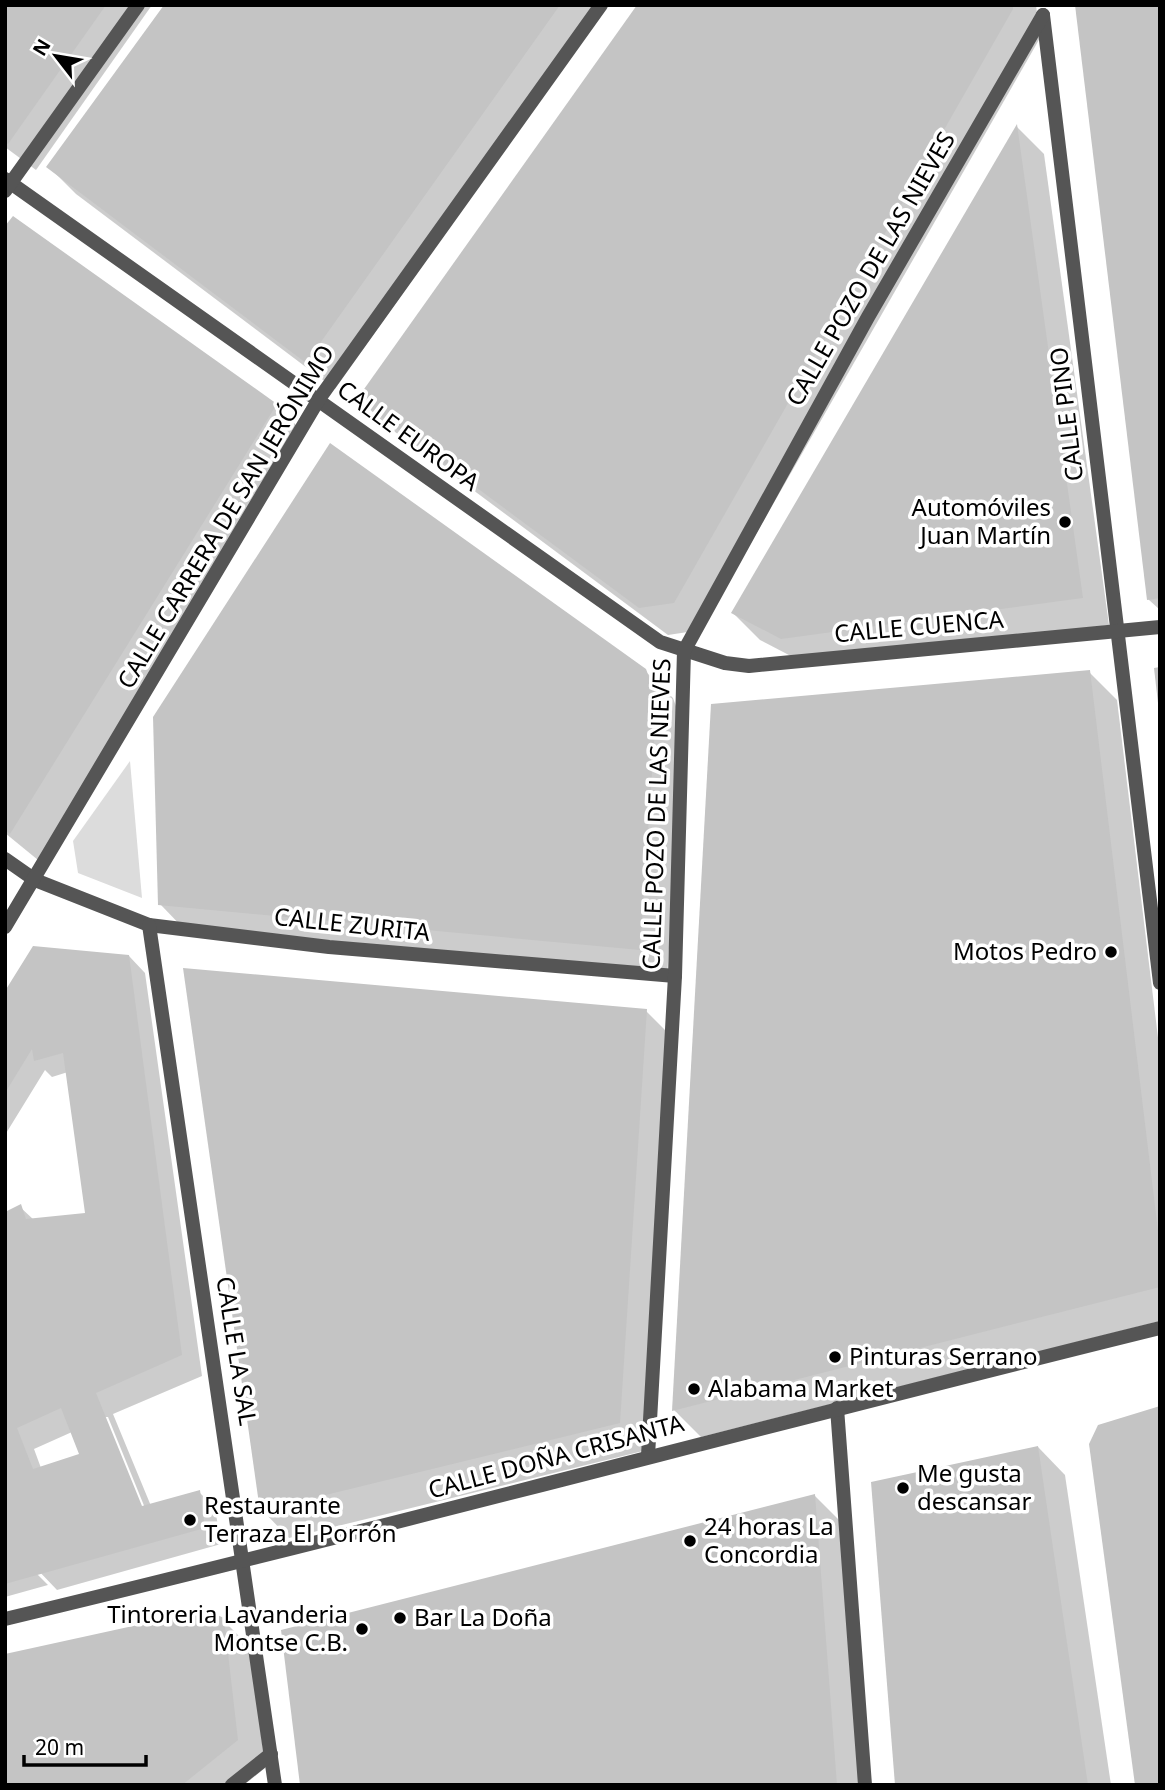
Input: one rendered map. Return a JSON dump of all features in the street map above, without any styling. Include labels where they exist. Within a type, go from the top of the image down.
[{"type":"street","points":[[7,184],[138,5]]},
{"type":"street","name":"CALLE CARRERA DE SAN JERÓNIMO","points":[[5,927],[319,400],[601,5]]},
{"type":"street","name":"CALLE PINO","points":[[1043,10],[1160,983]]},
{"type":"street","name":"CALLE POZO DE LAS NIEVES","points":[[648,1456],[675,976],[684,651],[868,317],[1043,10]]},
{"type":"street","name":"CALLE EUROPA","points":[[7,184],[319,400],[648,637],[684,651]]},
{"type":"street","name":"CALLE CUENCA","points":[[684,651],[749,666],[1160,627]]},
{"type":"street","name":"CALLE ZURITA","points":[[5,859],[35,880],[149,925],[330,947],[675,976]]},
{"type":"street","name":"CALLE LA SAL","points":[[149,925],[275,1785]]},
{"type":"street","name":"CALLE DOÑA CRISANTA","points":[[5,1619],[244,1562],[648,1456],[1160,1328]]},
{"type":"street","points":[[836,1408],[865,1785]]},
{"type":"street","points":[[232,1785],[271,1754]]},
{"type":"shaded area","points":[[130,761],[142,898],[78,873],[73,841]]},
{"type":"building","points":[[5,5],[106,5],[8,144],[5,142]]},
{"type":"building","points":[[164,5],[560,5],[306,363],[46,167]]},
{"type":"building","points":[[637,5],[1013,5],[674,603],[639,608],[357,399]]},
{"type":"building","points":[[1075,5],[1160,5],[1160,598],[1147,600]]},
{"type":"building","points":[[1017,124],[1083,598],[781,639],[731,613]]},
{"type":"building","points":[[13,216],[277,404],[10,834],[5,830],[5,226]]},
{"type":"building","points":[[330,443],[646,669],[657,699],[640,950],[158,905],[153,717]]},
{"type":"building","points":[[1160,667],[1160,703],[1158,703],[1154,668]]},
{"type":"building","points":[[1090,670],[1160,1247],[1160,1287],[672,1411],[711,704]]},
{"type":"building","points":[[33,946],[129,955],[182,1355],[96,1393],[142,1506],[200,1490],[205,1528],[5,1584],[5,1212],[21,1204],[26,1219],[85,1213],[63,1053],[34,1061],[32,1049],[5,1093],[5,991]],"holes":[[[61,1408],[79,1454],[33,1469],[17,1428]]]},
{"type":"building","points":[[183,968],[647,1009],[620,1423],[260,1511]]},
{"type":"building","points":[[1160,1406],[1160,1785],[1135,1785],[1089,1444],[1098,1425]]},
{"type":"building","points":[[1038,1446],[1088,1785],[895,1785],[871,1482]]},
{"type":"building","points":[[815,1494],[837,1785],[300,1785],[281,1630]]},
{"type":"building","points":[[206,1610],[224,1618],[238,1740],[182,1785],[5,1785],[5,1654]]},
{"type":"place","name":"Automóviles Juan Martín","points":[[1065,522]]},
{"type":"place","name":"Motos Pedro","points":[[1111,952]]},
{"type":"place","name":"Pinturas Serrano","points":[[835,1357]]},
{"type":"place","name":"Alabama Market","points":[[694,1389]]},
{"type":"place","name":"Me gusta descansar","points":[[903,1488]]},
{"type":"place","name":"Restaurante Terraza El Porrón","points":[[190,1520]]},
{"type":"place","name":"24 horas La Concordia","points":[[690,1541]]},
{"type":"place","name":"Bar La Doña","points":[[400,1618]]},
{"type":"place","name":"Tintoreria Lavanderia Montse C.B.","points":[[362,1629]]}]
